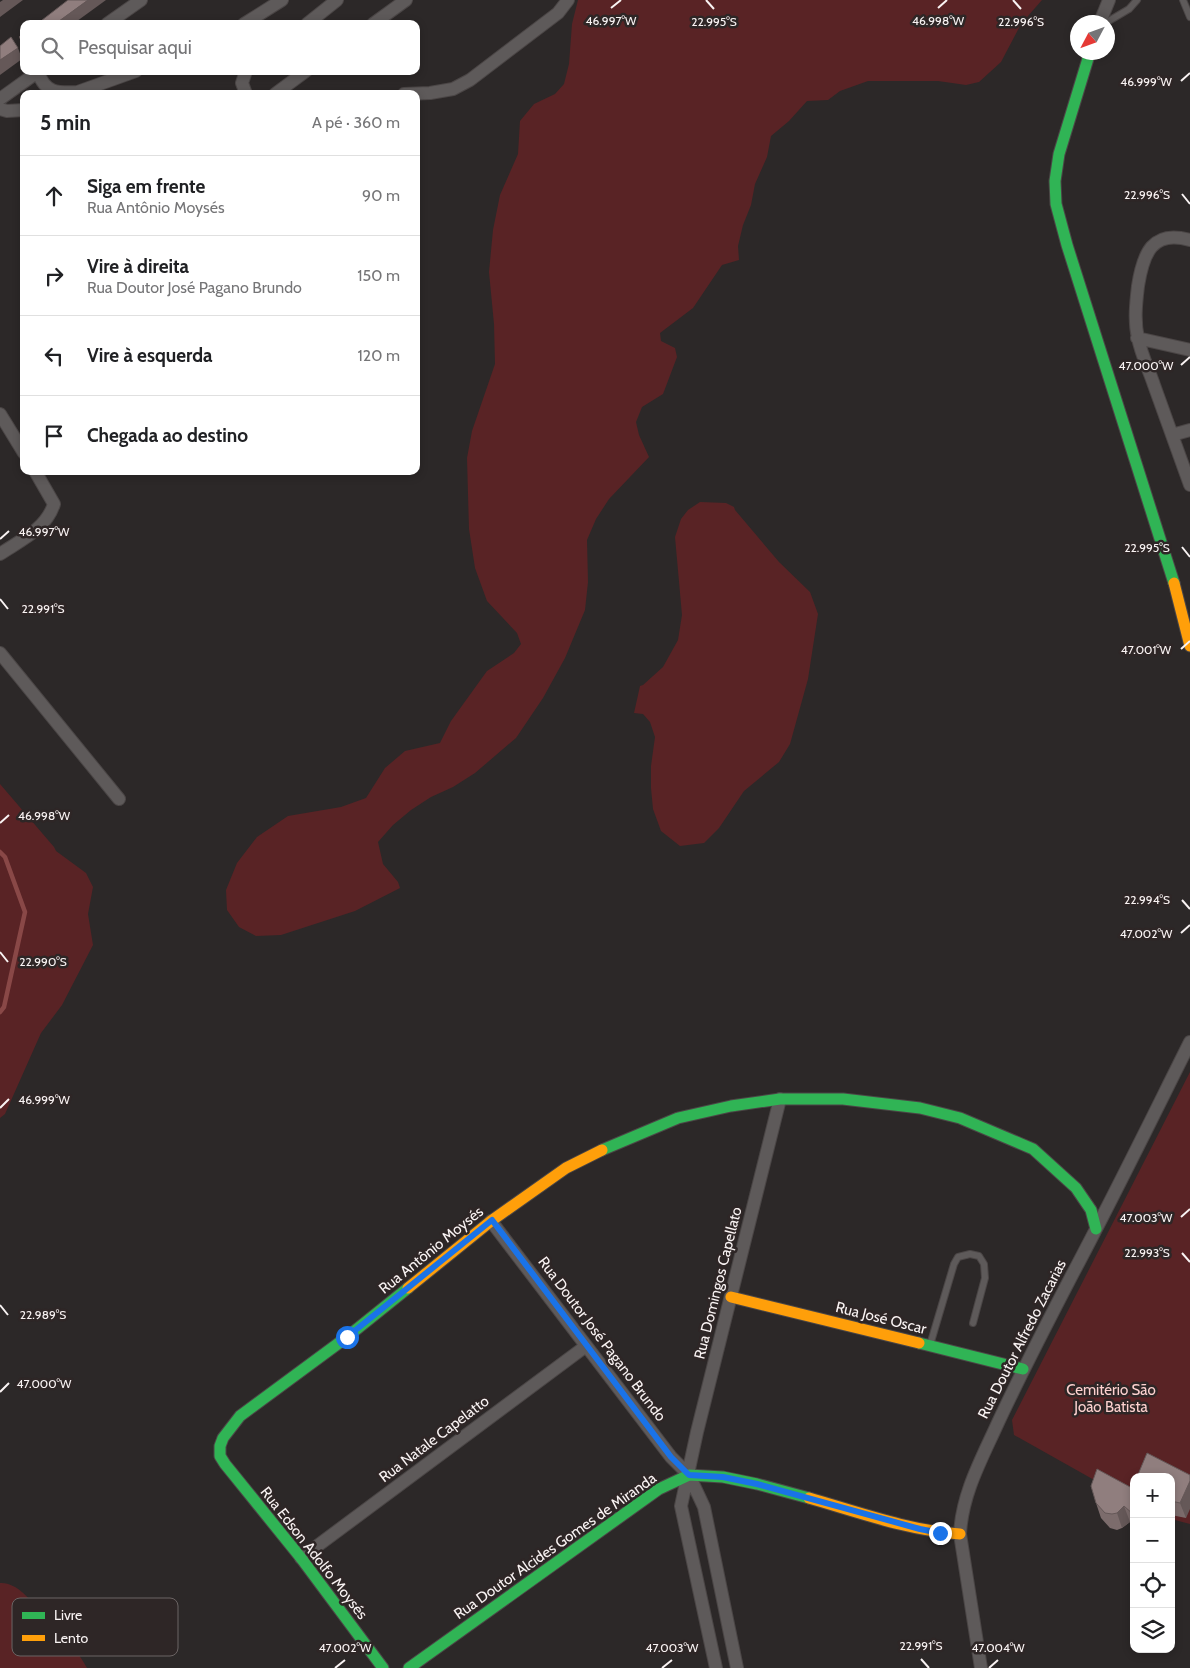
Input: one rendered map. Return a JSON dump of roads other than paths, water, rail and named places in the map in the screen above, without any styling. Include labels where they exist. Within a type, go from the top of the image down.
[{"type":"street","points":[[113,20],[141,0]]},
{"type":"street","points":[[250,20],[282,0]]},
{"type":"street","points":[[312,20],[337,0]]},
{"type":"street","points":[[378,20],[406,0]]},
{"type":"street","points":[[420,93],[453,89],[470,80],[558,13],[568,0]]},
{"type":"street","points":[[1103,15],[1109,0]]},
{"type":"street","points":[[1088,60],[1059,154],[1055,180],[1056,204],[1067,245],[1168,566],[1190,646]]},
{"type":"street","points":[[0,98],[34,75]]},
{"type":"street","points":[[39,75],[41,82],[53,90]]},
{"type":"street","points":[[82,90],[125,75]]},
{"type":"street","points":[[245,75],[242,83],[245,90]]},
{"type":"street","points":[[280,90],[300,75]]},
{"type":"street","points":[[0,109],[7,111],[20,110]]},
{"type":"street","points":[[1190,240],[1179,237],[1163,239],[1145,254],[1141,266],[1135,309],[1137,338],[1190,485]]},
{"type":"street","points":[[1137,338],[1190,350]]},
{"type":"street","points":[[0,414],[20,446]]},
{"type":"street","points":[[1172,435],[1190,430]]},
{"type":"street","points":[[0,554],[40,527],[51,514],[54,504],[37,475]]},
{"type":"street","points":[[0,653],[119,799]]},
{"type":"street","name":"Rua Doutor Alfredo Zacarias","points":[[981,1668],[960,1534],[965,1498],[976,1468],[1023,1369],[1190,1042]]},
{"type":"street","name":"Rua Antônio Moysés","points":[[220,1456],[220,1446],[223,1438],[232,1424],[252,1406],[347,1337],[492,1220],[566,1168],[645,1131],[678,1118],[730,1106],[780,1099],[843,1099],[920,1108],[960,1118],[1033,1149],[1076,1188],[1091,1210],[1096,1229]]},
{"type":"street","name":"Rua Domingos Capellato","points":[[689,1475],[697,1432],[780,1099]]},
{"type":"street","name":"Rua Doutor José Pagano Brundo","points":[[492,1220],[671,1457],[689,1475],[704,1507],[737,1668]]},
{"type":"street","name":"Rua José Oscar","points":[[731,1297],[1023,1369]]},
{"type":"street","name":"Rua Natale Capelatto","points":[[302,1558],[586,1346]]},
{"type":"street","name":"Rua Edson Adolfo Moysés","points":[[220,1456],[302,1558],[383,1668]]},
{"type":"street","points":[[689,1475],[683,1491],[681,1506],[716,1668]]},
{"type":"street","name":"Rua Doutor Alcides Gomes de Miranda","points":[[409,1668],[659,1489],[689,1475],[723,1477],[757,1484],[920,1529],[960,1534]]},
{"type":"lane","points":[[1115,17],[1129,9],[1137,0]]},
{"type":"lane","points":[[1183,0],[1190,17]]},
{"type":"lane","points":[[930,1346],[954,1264],[958,1257],[970,1254],[979,1256],[986,1270],[973,1323]]},
{"type":"waterway","points":[[0,852],[5,857],[25,912],[4,1007],[0,1012]]},
{"type":"park label","name":"Cemitério São João Batista","points":[[1111,1398]]}]
